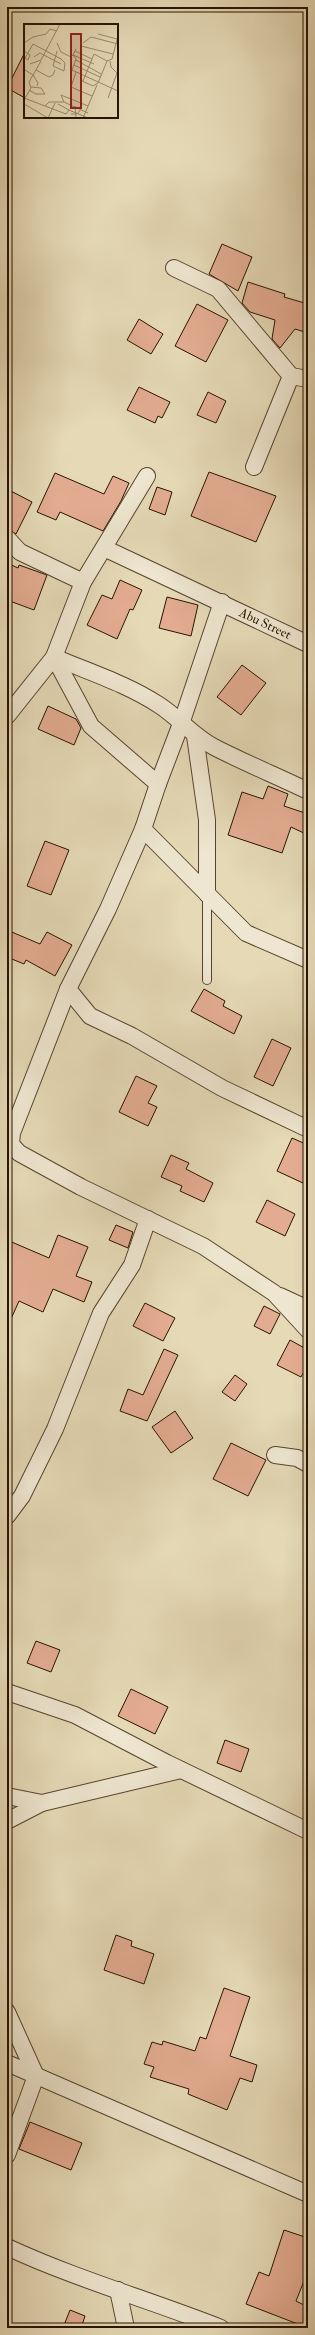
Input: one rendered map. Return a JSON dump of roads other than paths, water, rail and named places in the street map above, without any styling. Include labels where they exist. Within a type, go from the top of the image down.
[{"type":"street","points":[[174,268],[218,289],[291,376],[308,379]]},
{"type":"street","points":[[254,467],[291,376]]},
{"type":"street","points":[[7,716],[54,657],[84,582],[147,476]]},
{"type":"street","points":[[7,538],[20,552],[84,582]]},
{"type":"street","name":"Abu Street","points":[[104,548],[222,602],[308,644]]},
{"type":"street","points":[[222,602],[182,721],[143,829],[108,909],[68,989],[12,1133],[11,1144],[19,1153],[80,1187],[203,1246],[274,1293],[308,1309]]},
{"type":"street","points":[[54,657],[132,690],[158,704],[182,721],[195,736],[214,747],[308,791]]},
{"type":"street","points":[[54,657],[91,726],[158,784]]},
{"type":"street","points":[[195,736],[206,820],[208,894]]},
{"type":"street","points":[[143,829],[246,933],[308,960]]},
{"type":"street","points":[[68,989],[90,1016],[132,1036],[222,1088],[308,1129]]},
{"type":"street","points":[[7,1516],[22,1496],[55,1429],[101,1313],[132,1265],[148,1219]]},
{"type":"street","points":[[274,1293],[308,1330]]},
{"type":"street","points":[[275,1455],[297,1458],[308,1464]]},
{"type":"street","points":[[7,1692],[75,1715],[181,1770],[308,1831]]},
{"type":"street","points":[[7,1821],[42,1803],[181,1770]]},
{"type":"street","points":[[7,1796],[42,1803]]},
{"type":"street","points":[[7,2012],[36,2076],[7,2155]]},
{"type":"street","points":[[7,2063],[308,2194]]},
{"type":"street","points":[[7,2247],[44,2264],[221,2328]]},
{"type":"street","points":[[118,2290],[126,2328]]},
{"type":"lane","points":[[207,980],[208,894]]}]
